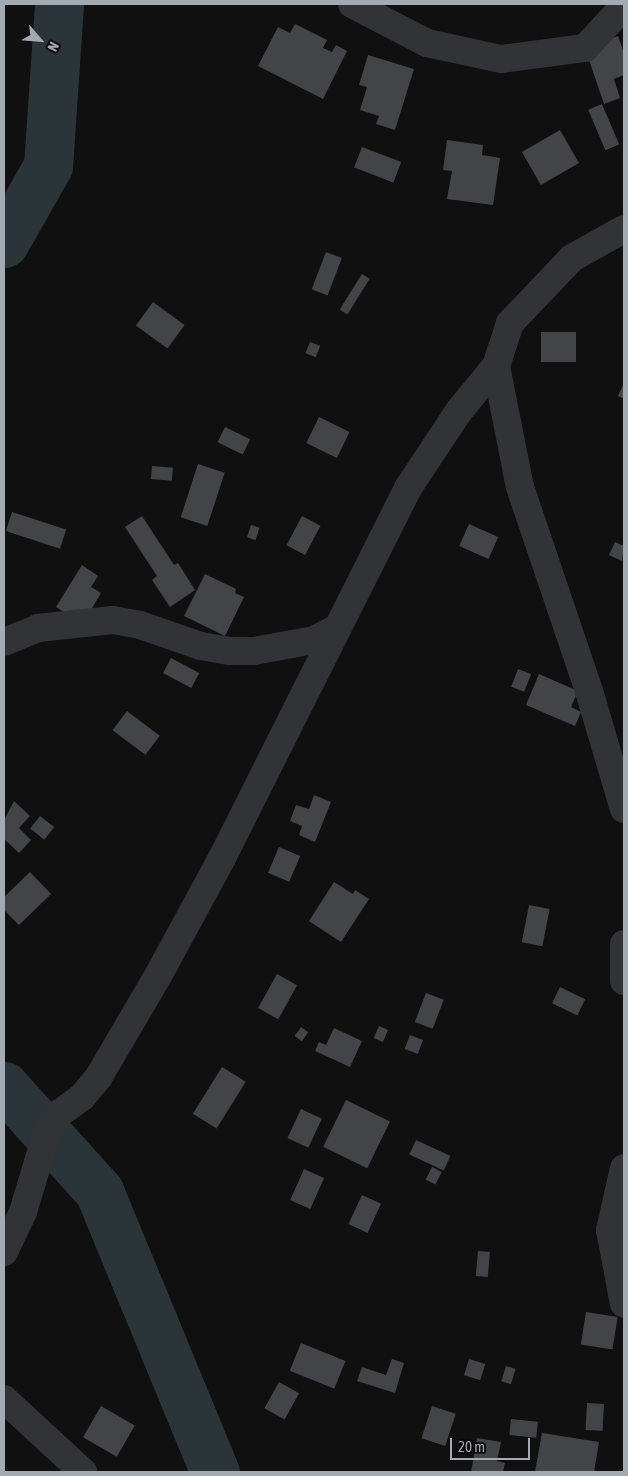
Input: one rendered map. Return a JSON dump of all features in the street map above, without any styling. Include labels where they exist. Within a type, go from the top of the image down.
[{"type":"street","points":[[352,4],[427,43],[502,59],[585,48],[624,6]]},
{"type":"street","points":[[4,1252],[22,1212],[47,1132],[60,1113],[82,1096],[98,1078],[159,974],[222,858],[408,488],[459,411],[496,366],[510,323],[572,258],[624,228]]},
{"type":"street","points":[[496,366],[520,487],[589,691],[624,809]]},
{"type":"street","points":[[4,642],[38,628],[113,620],[140,625],[201,646],[229,652],[254,651],[314,640],[338,627]]},
{"type":"street","points":[[624,944],[624,981]]},
{"type":"street","points":[[624,1168],[610,1230],[624,1304]]},
{"type":"street","points":[[4,1399],[83,1472]]},
{"type":"building","points":[[295,24],[327,40],[323,48],[332,52],[336,45],[347,51],[323,99],[258,66],[278,27],[290,33]]},
{"type":"building","points":[[618,36],[624,53],[624,75],[614,79],[620,98],[604,104],[585,48]]},
{"type":"building","points":[[368,55],[414,69],[395,130],[376,124],[379,116],[360,110],[367,87],[359,85]]},
{"type":"building","points":[[602,104],[619,145],[605,150],[588,110]]},
{"type":"building","points":[[560,130],[579,163],[541,185],[522,152]]},
{"type":"building","points":[[447,140],[483,145],[482,155],[500,158],[493,205],[447,199],[452,171],[443,170]]},
{"type":"building","points":[[362,147],[401,162],[393,183],[354,168]]},
{"type":"building","points":[[326,252],[342,258],[328,295],[312,289]]},
{"type":"building","points":[[362,274],[370,279],[347,314],[340,310]]},
{"type":"building","points":[[153,302],[185,325],[168,348],[136,325]]},
{"type":"building","points":[[541,332],[576,332],[576,362],[541,362]]},
{"type":"building","points":[[310,342],[320,346],[316,357],[306,353]]},
{"type":"building","points":[[624,383],[624,399],[618,396]]},
{"type":"building","points":[[319,417],[350,432],[337,458],[306,443]]},
{"type":"building","points":[[225,427],[250,439],[243,455],[218,442]]},
{"type":"building","points":[[198,464],[225,473],[207,526],[181,517]]},
{"type":"building","points":[[152,466],[173,468],[172,481],[151,479]]},
{"type":"building","points":[[12,512],[66,530],[60,549],[6,531]]},
{"type":"building","points":[[142,516],[174,565],[178,563],[195,590],[170,607],[152,580],[157,576],[125,527]]},
{"type":"building","points":[[302,516],[321,526],[305,555],[287,545]]},
{"type":"building","points":[[469,524],[498,537],[488,559],[459,546]]},
{"type":"building","points":[[251,525],[260,528],[256,540],[247,537]]},
{"type":"building","points":[[615,542],[624,546],[622,561],[609,555]]},
{"type":"building","points":[[82,565],[98,576],[91,587],[101,593],[88,615],[75,619],[56,607]]},
{"type":"building","points":[[205,574],[236,589],[235,593],[244,597],[225,636],[184,616]]},
{"type":"building","points":[[171,658],[199,673],[191,688],[163,673]]},
{"type":"building","points":[[518,669],[531,674],[524,692],[511,687]]},
{"type":"building","points":[[539,674],[578,691],[571,707],[581,712],[575,726],[526,705]]},
{"type":"building","points":[[127,711],[160,736],[145,755],[113,730]]},
{"type":"building","points":[[314,795],[331,802],[315,842],[299,835],[302,826],[290,821],[296,805],[309,809]]},
{"type":"building","points":[[14,801],[30,816],[19,828],[31,840],[19,853],[4,839],[4,820]]},
{"type":"building","points":[[40,816],[54,827],[44,840],[30,829]]},
{"type":"building","points":[[279,847],[300,856],[289,882],[268,873]]},
{"type":"building","points":[[30,872],[51,894],[19,925],[4,910],[4,897]]},
{"type":"building","points":[[334,882],[353,894],[355,890],[369,899],[341,942],[309,921]]},
{"type":"building","points":[[529,905],[550,909],[542,946],[522,942]]},
{"type":"building","points":[[277,974],[297,985],[278,1019],[258,1008]]},
{"type":"building","points":[[560,987],[585,999],[577,1015],[552,1003]]},
{"type":"building","points":[[426,993],[444,1000],[433,1029],[415,1022]]},
{"type":"building","points":[[379,1026],[388,1030],[383,1042],[374,1038]]},
{"type":"building","points":[[301,1027],[308,1032],[302,1041],[295,1036]]},
{"type":"building","points":[[334,1028],[362,1041],[350,1067],[315,1051],[319,1042],[326,1045]]},
{"type":"building","points":[[410,1035],[423,1040],[418,1054],[405,1049]]},
{"type":"building","points":[[222,1067],[246,1082],[217,1128],[193,1114]]},
{"type":"building","points":[[346,1100],[390,1121],[367,1168],[323,1147]]},
{"type":"building","points":[[301,1109],[322,1119],[308,1148],[287,1138]]},
{"type":"building","points":[[416,1140],[450,1156],[444,1171],[409,1155]]},
{"type":"building","points":[[432,1167],[442,1172],[435,1184],[426,1179]]},
{"type":"building","points":[[304,1169],[324,1178],[310,1209],[290,1200]]},
{"type":"building","points":[[362,1195],[381,1204],[368,1233],[348,1224]]},
{"type":"building","points":[[478,1251],[490,1252],[488,1277],[476,1276]]},
{"type":"building","points":[[586,1312],[618,1317],[612,1350],[581,1345]]},
{"type":"building","points":[[301,1343],[346,1361],[334,1389],[290,1371]]},
{"type":"building","points":[[392,1359],[404,1363],[395,1393],[357,1381],[362,1367],[386,1375]]},
{"type":"building","points":[[469,1359],[485,1364],[480,1380],[464,1375]]},
{"type":"building","points":[[506,1366],[516,1369],[511,1384],[501,1381]]},
{"type":"building","points":[[279,1382],[299,1393],[285,1419],[264,1408]]},
{"type":"building","points":[[587,1403],[604,1404],[603,1431],[586,1430]]},
{"type":"building","points":[[101,1406],[135,1426],[117,1457],[83,1437]]},
{"type":"building","points":[[432,1406],[456,1414],[445,1446],[421,1438]]},
{"type":"building","points":[[511,1419],[538,1422],[536,1438],[509,1435]]},
{"type":"building","points":[[542,1433],[599,1442],[594,1472],[535,1472]]},
{"type":"building","points":[[477,1438],[501,1442],[497,1461],[505,1463],[503,1472],[471,1472]]},
{"type":"waterway","points":[[4,243],[48,166],[59,4]]},
{"type":"waterway","points":[[4,1086],[99,1191],[215,1472]]}]
